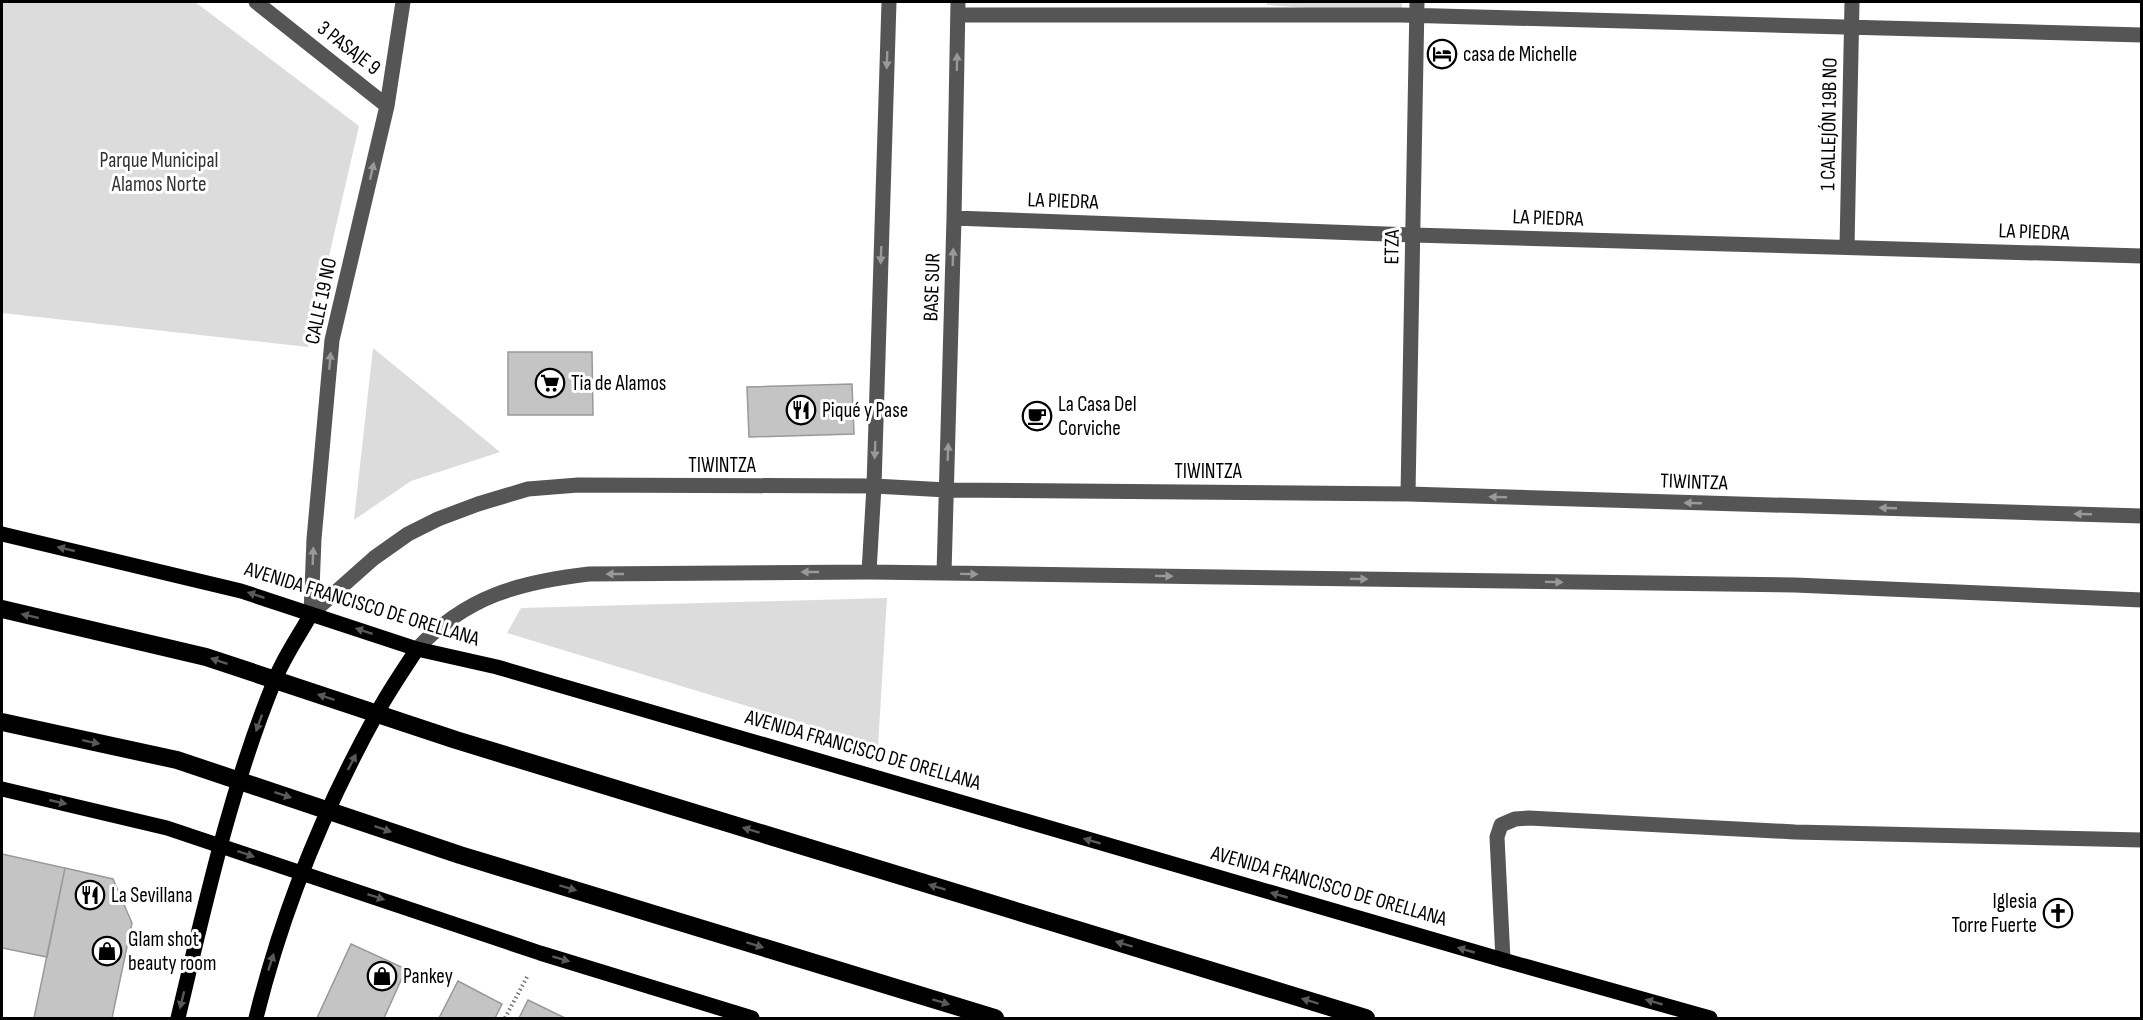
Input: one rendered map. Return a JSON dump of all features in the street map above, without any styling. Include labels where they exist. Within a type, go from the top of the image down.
[{"type":"highway","points":[[2,609],[206,657],[467,744],[1366,1018]]},
{"type":"highway","points":[[2,722],[177,760],[460,855],[995,1018]]},
{"type":"main road","name":"AVENIDA FRANCISCO DE ORELLANA","points":[[2,534],[223,586],[417,649],[496,667],[1710,1018]]},
{"type":"main road","points":[[178,1018],[220,845],[239,780],[275,680],[311,614]]},
{"type":"main road","points":[[256,1018],[268,971],[301,873],[327,810],[376,714],[417,649]]},
{"type":"main road","points":[[2,789],[167,828],[540,952],[752,1018]]},
{"type":"street","name":"3 PASAJE 9","points":[[255,2],[387,106]]},
{"type":"street","name":"CALLE 19 NO","points":[[311,614],[314,539],[332,339],[387,106],[404,2]]},
{"type":"street","points":[[869,572],[874,486],[889,2]]},
{"type":"street","name":"1 CALLEJÓN 19B NO","points":[[1847,247],[1852,2]]},
{"type":"street","points":[[958,8],[1417,8],[1852,27],[2142,35]]},
{"type":"street","name":"BASE SUR","points":[[944,573],[958,8]]},
{"type":"street","name":"ETZA","points":[[1408,494],[1417,8]]},
{"type":"street","name":"LA PIEDRA","points":[[954,218],[1413,235],[2142,256]]},
{"type":"street","name":"TIWINTZA","points":[[311,614],[374,558],[408,534],[438,519],[528,489],[578,485],[874,486],[947,490],[1408,494],[2142,516]]},
{"type":"street","points":[[417,649],[451,617],[478,601],[507,590],[549,579],[589,574],[869,572],[1795,585],[2142,600]]},
{"type":"street","points":[[1503,960],[1497,837],[1501,825],[1515,819],[1795,832],[2142,840]]},
{"type":"path","points":[[505,1018],[540,952]]},
{"type":"green space","name":"Parque Municipal Alamos Norte","points":[[2,2],[195,2],[359,126],[308,347],[2,313]]},
{"type":"green space","points":[[1267,2],[1402,2],[1401,15],[1267,5]]},
{"type":"green space","points":[[373,348],[500,452],[411,481],[354,520]]},
{"type":"green space","points":[[887,598],[878,746],[507,633],[521,608]]},
{"type":"building","name":"Tia de Alamos","points":[[508,352],[592,352],[593,415],[508,415]]},
{"type":"building","name":"Piqué y Pase","points":[[852,384],[854,434],[749,437],[747,387]]},
{"type":"building","points":[[2,854],[65,868],[47,957],[2,948]]},
{"type":"building","points":[[65,868],[113,879],[132,923],[112,1018],[34,1018]]},
{"type":"building","points":[[351,944],[406,969],[384,1018],[317,1018]]},
{"type":"building","points":[[458,981],[502,1004],[495,1018],[439,1018]]},
{"type":"building","points":[[528,1000],[563,1017],[519,1018]]},
{"type":"place","name":"casa de Michelle","points":[[1442,54]]},
{"type":"place","name":"Tia de Alamos","points":[[550,383]]},
{"type":"place","name":"Piqué y Pase","points":[[801,410]]},
{"type":"place","name":"La Casa Del Corviche","points":[[1037,416]]},
{"type":"place","name":"La Sevillana","points":[[90,895]]},
{"type":"place","name":"Iglesia Torre Fuerte","points":[[2058,913]]},
{"type":"place","name":"Glam shot beauty room","points":[[107,951]]},
{"type":"place","name":"Pankey","points":[[382,976]]}]
